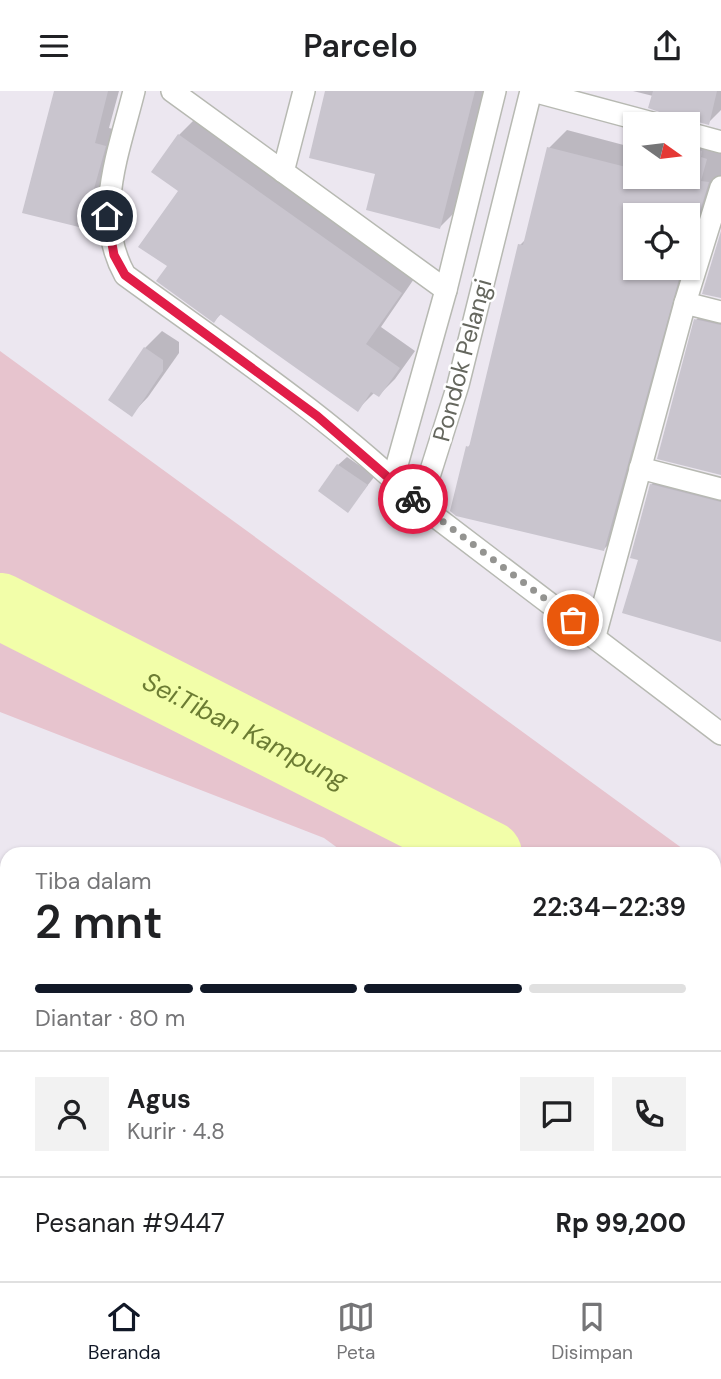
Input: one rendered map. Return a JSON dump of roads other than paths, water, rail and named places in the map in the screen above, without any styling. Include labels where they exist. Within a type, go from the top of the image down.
[{"type":"street","points":[[134,91],[109,195],[107,216],[114,255],[125,275],[317,416],[393,479],[419,505],[721,734]]},
{"type":"street","points":[[172,91],[446,290]]},
{"type":"street","points":[[283,172],[304,91]]},
{"type":"street","points":[[393,479],[446,290],[495,91]]},
{"type":"street","points":[[532,91],[623,115]]},
{"type":"street","name":"Pondok Pelangi","points":[[419,505],[458,385],[532,91]]},
{"type":"street","points":[[700,136],[721,142]]},
{"type":"street","points":[[595,636],[685,303],[721,187]]},
{"type":"street","points":[[685,303],[721,312]]},
{"type":"street","points":[[640,468],[721,489]]},
{"type":"waterway","name":"Sei.Tiban Kampung","points":[[0,606],[475,847]]}]
